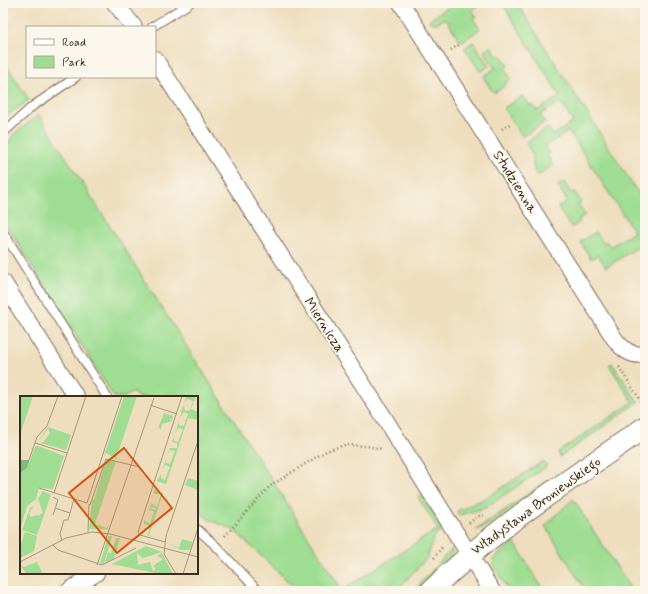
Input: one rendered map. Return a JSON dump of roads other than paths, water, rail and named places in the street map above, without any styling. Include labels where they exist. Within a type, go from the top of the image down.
[{"type":"street","points":[[116,3],[133,26]]},
{"type":"street","name":"Studzienna","points":[[401,3],[608,330],[623,349],[640,354]]},
{"type":"street","name":"Miernicza","points":[[156,61],[492,591]]},
{"type":"street","points":[[3,282],[75,396]]},
{"type":"street","name":"Władysława Broniewskiego","points":[[431,591],[470,555],[502,529],[645,428]]},
{"type":"street","points":[[69,591],[94,574]]},
{"type":"lane","points":[[154,26],[190,3]]},
{"type":"lane","points":[[3,133],[33,106],[75,78]]},
{"type":"lane","points":[[3,232],[106,396]]},
{"type":"lane","points":[[198,530],[216,546],[258,591]]}]
